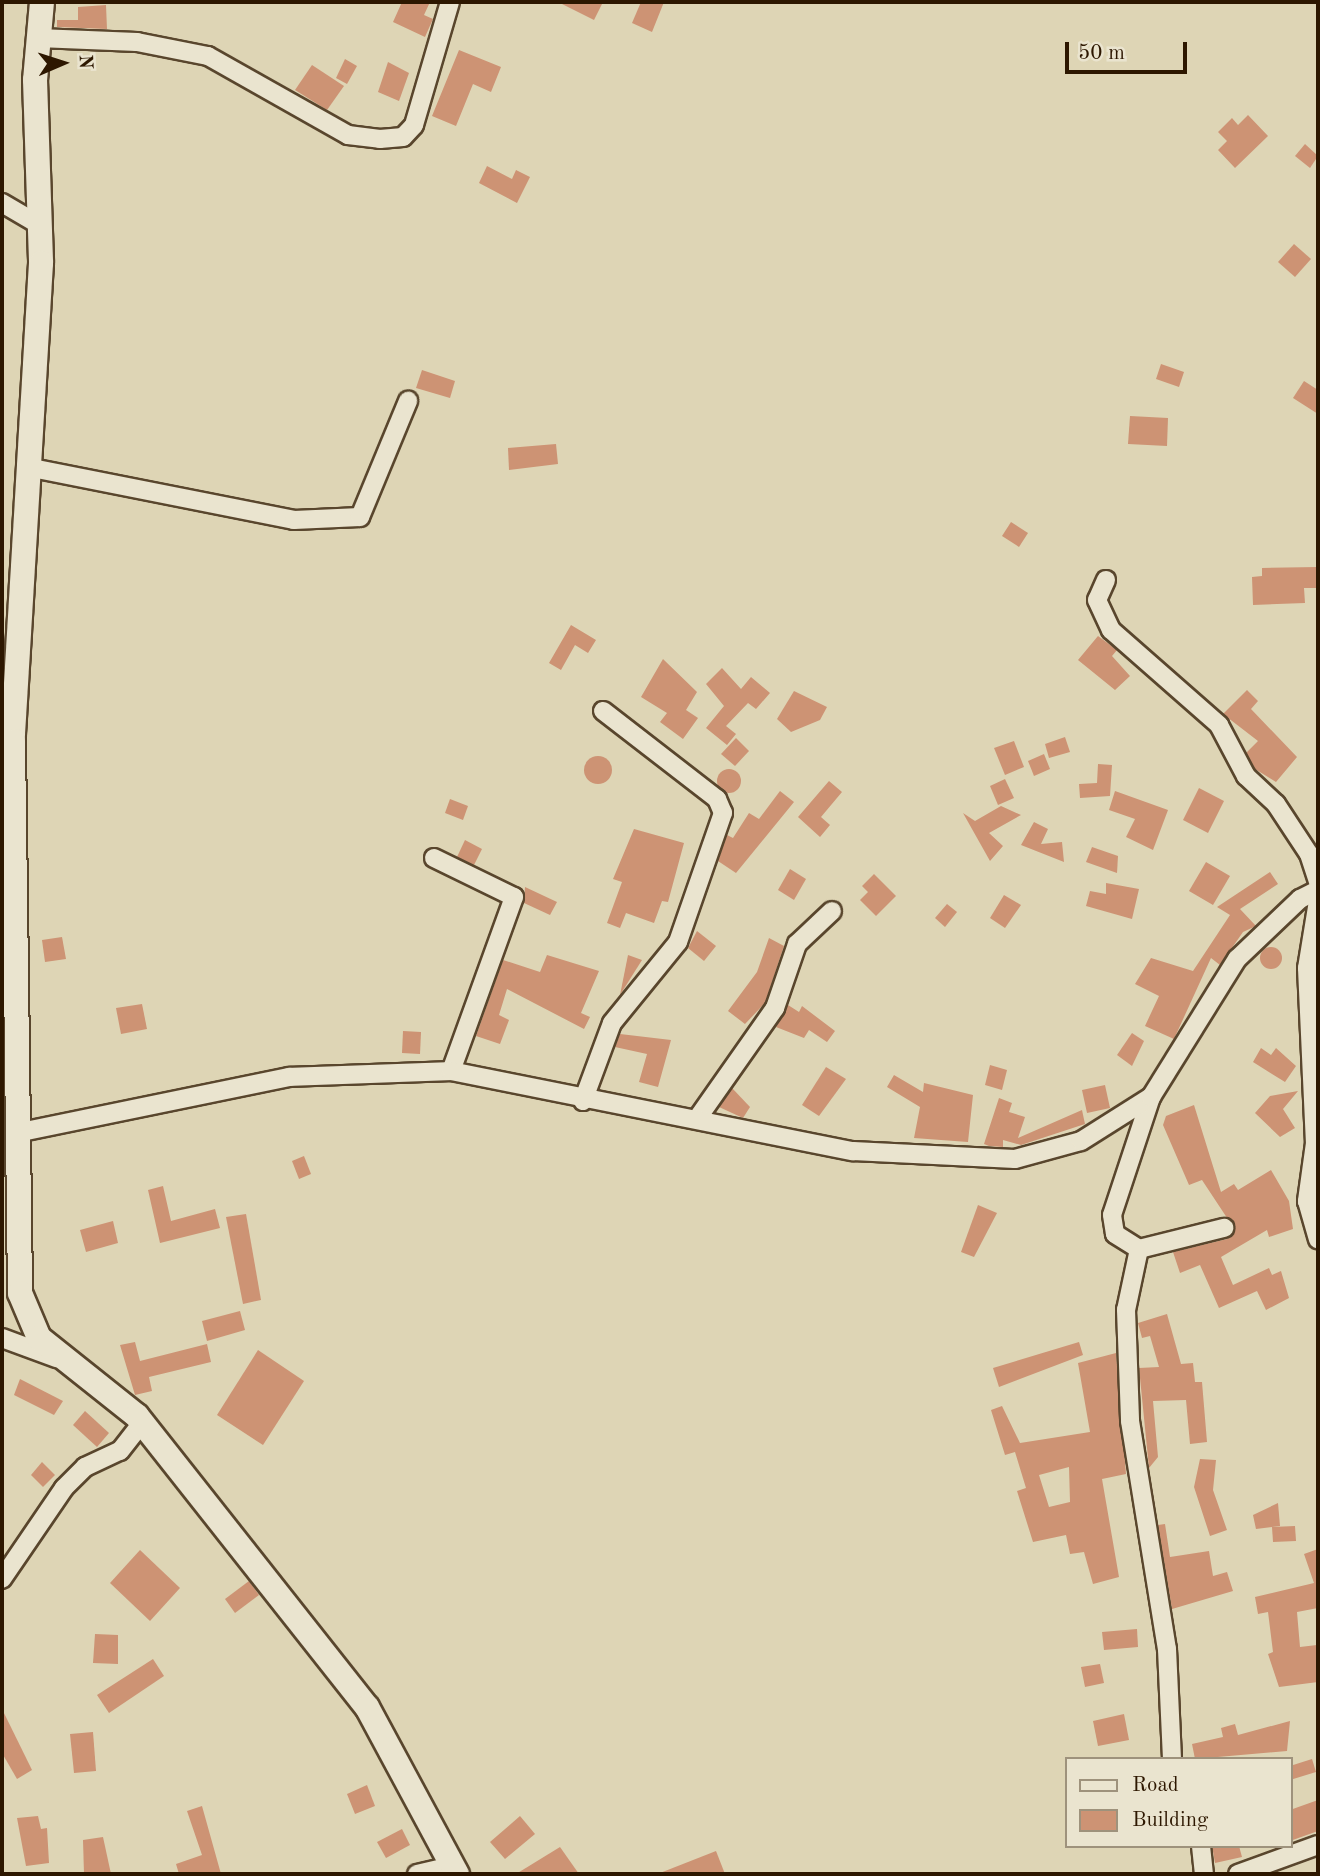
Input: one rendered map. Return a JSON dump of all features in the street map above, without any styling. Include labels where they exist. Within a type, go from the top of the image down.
[{"type":"street","points":[[42,2],[38,37],[38,224],[8,838],[20,1293],[39,1338],[56,1358],[142,1423],[367,1707],[455,1870],[417,1874]]},
{"type":"street","points":[[38,37],[149,43],[208,55],[348,135],[380,139],[403,137],[414,125],[450,2]]},
{"type":"street","points":[[2,204],[38,224]]},
{"type":"street","points":[[27,467],[294,520],[360,517],[408,401]]},
{"type":"street","points":[[1106,580],[1097,600],[1111,630],[1219,725],[1246,776],[1276,804],[1309,854],[1318,882]]},
{"type":"street","points":[[583,1101],[612,1023],[678,942],[723,813],[717,799],[603,711]]},
{"type":"street","points":[[434,858],[514,897],[451,1071]]},
{"type":"street","points":[[1224,1228],[1139,1249],[1115,1234],[1112,1215],[1151,1097],[1237,959],[1300,899],[1318,890]]},
{"type":"street","points":[[1318,901],[1307,968],[1315,1143],[1307,1201],[1318,1238]]},
{"type":"street","points":[[696,1119],[775,1008],[797,944],[832,911]]},
{"type":"street","points":[[16,1133],[289,1077],[451,1071],[583,1101],[696,1119],[853,1151],[1015,1158],[1081,1141],[1151,1097]]},
{"type":"street","points":[[1139,1249],[1126,1310],[1130,1421],[1167,1649],[1172,1757]]},
{"type":"street","points":[[2,1338],[56,1358]]},
{"type":"street","points":[[2,1579],[64,1488],[85,1467],[120,1451],[142,1423]]},
{"type":"street","points":[[1238,1874],[1318,1845]]},
{"type":"street","points":[[1201,1848],[1204,1874]]},
{"type":"building","points":[[402,2],[430,2],[424,15],[433,19],[425,37],[393,22]]},
{"type":"building","points":[[558,2],[603,2],[594,20]]},
{"type":"building","points":[[641,2],[664,2],[652,32],[632,23]]},
{"type":"building","points":[[106,5],[107,29],[57,27],[57,20],[78,20],[78,7]]},
{"type":"building","points":[[459,50],[501,67],[491,92],[473,84],[456,126],[432,116]]},
{"type":"building","points":[[345,59],[357,66],[347,84],[336,78]]},
{"type":"building","points":[[388,62],[409,73],[399,101],[378,92]]},
{"type":"building","points":[[312,65],[344,86],[327,110],[295,90]]},
{"type":"building","points":[[1248,115],[1268,136],[1235,168],[1218,150],[1227,141],[1218,132],[1232,118],[1238,125]]},
{"type":"building","points":[[1305,144],[1318,156],[1310,168],[1295,156]]},
{"type":"building","points":[[487,166],[512,179],[516,170],[530,177],[517,203],[479,183]]},
{"type":"building","points":[[1294,244],[1311,259],[1295,277],[1278,262]]},
{"type":"building","points":[[1161,364],[1184,372],[1179,387],[1156,379]]},
{"type":"building","points":[[422,370],[455,381],[450,398],[416,388]]},
{"type":"building","points":[[1304,381],[1318,390],[1318,414],[1293,398]]},
{"type":"building","points":[[1130,416],[1168,418],[1167,446],[1128,444]]},
{"type":"building","points":[[556,444],[558,464],[509,470],[508,448]]},
{"type":"building","points":[[1011,522],[1028,533],[1019,547],[1002,536]]},
{"type":"building","points":[[1318,567],[1318,588],[1304,588],[1305,603],[1253,605],[1252,577],[1262,576],[1262,568]]},
{"type":"building","points":[[571,625],[596,640],[588,653],[575,645],[561,670],[549,663]]},
{"type":"building","points":[[1098,636],[1117,650],[1112,656],[1130,676],[1115,690],[1078,660]]},
{"type":"building","points":[[663,659],[697,692],[686,710],[698,718],[683,739],[660,722],[667,713],[641,697]]},
{"type":"building","points":[[722,668],[741,689],[751,677],[770,693],[756,709],[748,703],[726,726],[736,734],[727,745],[706,728],[724,706],[706,684]]},
{"type":"building","points":[[1247,690],[1258,701],[1251,709],[1297,757],[1276,782],[1255,769],[1246,753],[1258,741],[1223,714]]},
{"type":"building","points":[[794,691],[827,707],[820,720],[791,732],[777,719]]},
{"type":"building","points":[[1065,737],[1070,752],[1049,758],[1045,744]]},
{"type":"building","points":[[736,738],[749,751],[735,766],[721,754]]},
{"type":"building","points":[[1014,741],[1024,767],[1005,775],[994,748]]},
{"type":"building","points":[[1044,754],[1050,769],[1034,776],[1028,761]]},
{"type":"building","points":[[598,756],[608,760],[612,770],[608,780],[598,784],[588,780],[584,770],[588,760]]},
{"type":"building","points":[[1098,764],[1112,765],[1110,796],[1080,798],[1079,784],[1097,783]]},
{"type":"building","points":[[729,769],[738,772],[741,781],[738,790],[729,793],[720,790],[717,781],[720,772]]},
{"type":"building","points":[[1005,779],[1014,798],[998,805],[990,786]]},
{"type":"building","points":[[829,781],[842,792],[821,817],[830,825],[820,837],[798,817]]},
{"type":"building","points":[[1199,788],[1224,801],[1208,833],[1183,820]]},
{"type":"building","points":[[780,791],[794,802],[736,873],[718,861],[727,835],[733,838],[749,813],[759,819]]},
{"type":"building","points":[[1115,791],[1168,810],[1153,850],[1126,837],[1135,819],[1109,810]]},
{"type":"building","points":[[450,799],[468,806],[463,820],[445,813]]},
{"type":"building","points":[[1001,806],[1021,815],[989,833],[1003,846],[990,861],[963,813],[975,821]]},
{"type":"building","points":[[1034,822],[1048,829],[1041,844],[1062,842],[1064,862],[1021,845]]},
{"type":"building","points":[[634,829],[684,843],[668,902],[662,901],[654,923],[626,913],[620,928],[607,923],[622,882],[613,879]]},
{"type":"building","points":[[465,840],[482,849],[474,865],[457,857]]},
{"type":"building","points":[[1092,847],[1118,856],[1117,873],[1086,862]]},
{"type":"building","points":[[1206,862],[1230,876],[1213,905],[1189,891]]},
{"type":"building","points":[[790,869],[806,879],[794,900],[778,890]]},
{"type":"building","points":[[1270,872],[1278,884],[1240,909],[1256,926],[1243,932],[1220,965],[1211,958],[1174,1039],[1145,1026],[1159,996],[1135,984],[1151,958],[1193,971],[1230,915],[1217,907]]},
{"type":"building","points":[[874,874],[896,896],[876,916],[860,900],[868,892],[862,886]]},
{"type":"building","points":[[1106,883],[1139,889],[1132,919],[1086,906],[1090,891],[1106,894]]},
{"type":"building","points":[[525,887],[557,902],[550,915],[524,903]]},
{"type":"building","points":[[1004,895],[1021,905],[1005,928],[990,918]]},
{"type":"building","points":[[947,904],[957,912],[945,927],[935,918]]},
{"type":"building","points":[[697,931],[716,946],[704,961],[688,948]]},
{"type":"building","points":[[62,937],[66,959],[45,962],[42,940]]},
{"type":"building","points":[[769,938],[784,946],[765,1003],[745,1024],[728,1011],[757,972]]},
{"type":"building","points":[[1271,947],[1279,950],[1282,958],[1279,966],[1271,969],[1263,966],[1260,958],[1263,950]]},
{"type":"building","points":[[547,955],[599,971],[581,1013],[590,1017],[584,1029],[507,989],[499,1015],[509,1020],[500,1044],[476,1036],[503,960],[540,972]]},
{"type":"building","points":[[628,955],[642,960],[620,995]]},
{"type":"building","points":[[142,1004],[147,1029],[121,1034],[116,1008]]},
{"type":"building","points":[[788,1005],[799,1012],[802,1006],[835,1031],[827,1042],[809,1030],[804,1038],[776,1027]]},
{"type":"building","points":[[403,1031],[421,1032],[420,1054],[402,1053]]},
{"type":"building","points":[[1132,1033],[1144,1041],[1132,1066],[1117,1055]]},
{"type":"building","points":[[620,1034],[671,1040],[658,1087],[639,1082],[647,1054],[615,1047]]},
{"type":"building","points":[[1261,1048],[1271,1055],[1276,1048],[1296,1066],[1285,1082],[1253,1062]]},
{"type":"building","points":[[990,1065],[1007,1070],[1002,1090],[985,1085]]},
{"type":"building","points":[[826,1067],[846,1079],[819,1116],[802,1105]]},
{"type":"building","points":[[894,1075],[923,1092],[924,1083],[973,1095],[968,1142],[914,1138],[920,1107],[887,1087]]},
{"type":"building","points":[[1105,1085],[1110,1108],[1087,1113],[1082,1090]]},
{"type":"building","points":[[732,1088],[750,1107],[743,1118],[719,1107]]},
{"type":"building","points":[[1298,1091],[1283,1109],[1295,1128],[1280,1137],[1255,1113],[1270,1096]]},
{"type":"building","points":[[999,1098],[1012,1103],[1009,1112],[1025,1117],[1018,1138],[1082,1110],[1085,1124],[1021,1145],[1003,1140],[1003,1147],[989,1146],[984,1144]]},
{"type":"building","points":[[1194,1105],[1221,1192],[1234,1184],[1238,1190],[1271,1170],[1289,1201],[1293,1229],[1269,1237],[1267,1230],[1221,1257],[1233,1285],[1269,1268],[1272,1275],[1281,1271],[1289,1298],[1266,1310],[1257,1291],[1219,1308],[1200,1265],[1180,1273],[1173,1252],[1227,1239],[1235,1230],[1202,1180],[1189,1185],[1163,1125],[1166,1116]]},
{"type":"building","points":[[304,1156],[311,1174],[299,1179],[292,1161]]},
{"type":"building","points":[[163,1186],[171,1221],[215,1209],[220,1228],[160,1243],[148,1190]]},
{"type":"building","points":[[978,1205],[997,1213],[974,1257],[961,1252]]},
{"type":"building","points":[[246,1214],[261,1300],[243,1304],[226,1217]]},
{"type":"building","points":[[113,1221],[118,1243],[86,1252],[80,1230]]},
{"type":"building","points":[[240,1311],[245,1330],[207,1341],[202,1321]]},
{"type":"building","points":[[1167,1314],[1181,1364],[1193,1363],[1195,1382],[1202,1382],[1207,1442],[1190,1444],[1186,1400],[1153,1401],[1158,1457],[1149,1468],[1139,1368],[1159,1367],[1150,1336],[1142,1338],[1138,1323]]},
{"type":"building","points":[[135,1342],[140,1361],[207,1344],[211,1362],[149,1377],[152,1391],[135,1395],[120,1345]]},
{"type":"building","points":[[1079,1342],[1083,1355],[999,1387],[993,1368]]},
{"type":"building","points":[[258,1350],[304,1381],[263,1445],[217,1415]]},
{"type":"building","points":[[1116,1353],[1126,1474],[1102,1479],[1119,1577],[1093,1584],[1084,1552],[1070,1554],[1066,1535],[1033,1542],[1017,1491],[1026,1488],[1015,1452],[1005,1455],[991,1410],[1002,1406],[1020,1443],[1090,1432],[1078,1363]],"holes":[[[1069,1467],[1070,1502],[1049,1507],[1039,1475]]]},
{"type":"building","points":[[20,1379],[63,1401],[54,1415],[14,1395]]},
{"type":"building","points":[[85,1411],[109,1433],[97,1447],[73,1425]]},
{"type":"building","points":[[1200,1459],[1216,1460],[1213,1490],[1227,1530],[1210,1536],[1194,1487]]},
{"type":"building","points":[[42,1462],[55,1475],[43,1487],[31,1475]]},
{"type":"building","points":[[1278,1503],[1280,1526],[1256,1529],[1253,1515]]},
{"type":"building","points":[[1165,1524],[1170,1557],[1209,1551],[1213,1576],[1227,1572],[1233,1591],[1172,1609],[1158,1525]]},
{"type":"building","points":[[1295,1526],[1296,1541],[1273,1542],[1272,1527]]},
{"type":"building","points":[[1318,1549],[1318,1608],[1297,1612],[1300,1647],[1317,1645],[1318,1682],[1279,1687],[1268,1654],[1273,1652],[1268,1612],[1258,1614],[1255,1597],[1314,1583],[1304,1554]]},
{"type":"building","points":[[140,1550],[180,1588],[150,1621],[110,1583]]},
{"type":"building","points":[[249,1581],[259,1595],[235,1613],[225,1599]]},
{"type":"building","points":[[1137,1629],[1138,1647],[1104,1650],[1102,1632]]},
{"type":"building","points":[[95,1634],[118,1635],[118,1664],[93,1663]]},
{"type":"building","points":[[153,1659],[164,1676],[109,1713],[97,1695]]},
{"type":"building","points":[[1100,1664],[1104,1683],[1085,1687],[1081,1667]]},
{"type":"building","points":[[2,1709],[32,1770],[17,1779],[2,1753]]},
{"type":"building","points":[[1124,1714],[1129,1740],[1098,1746],[1093,1721]]},
{"type":"building","points":[[1290,1721],[1287,1751],[1195,1757],[1192,1744],[1223,1737],[1221,1728],[1235,1724],[1238,1735]]},
{"type":"building","points":[[93,1732],[96,1771],[74,1773],[70,1734]]},
{"type":"building","points":[[1312,1759],[1316,1772],[1292,1779],[1292,1765]]},
{"type":"building","points":[[367,1785],[375,1806],[355,1814],[347,1794]]},
{"type":"building","points":[[1318,1800],[1318,1831],[1292,1840],[1292,1809]]},
{"type":"building","points":[[202,1806],[221,1874],[179,1874],[176,1864],[202,1855],[187,1811]]},
{"type":"building","points":[[38,1816],[41,1829],[47,1828],[49,1863],[26,1866],[17,1818]]},
{"type":"building","points":[[520,1816],[535,1834],[505,1859],[490,1842]]},
{"type":"building","points":[[402,1829],[410,1845],[386,1858],[377,1842]]},
{"type":"building","points":[[103,1837],[111,1874],[84,1874],[83,1840]]},
{"type":"building","points":[[560,1847],[579,1874],[516,1874]]},
{"type":"building","points":[[1212,1848],[1240,1848],[1242,1857],[1215,1863]]},
{"type":"building","points":[[716,1851],[725,1874],[660,1874],[660,1873]]}]
